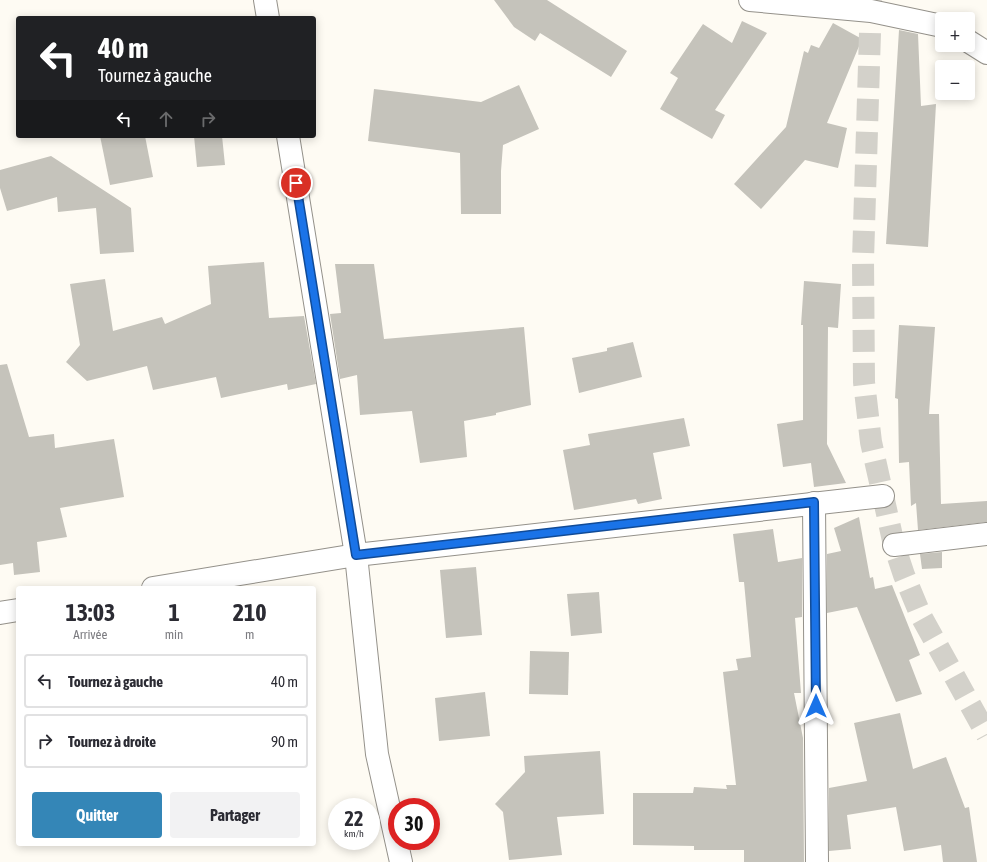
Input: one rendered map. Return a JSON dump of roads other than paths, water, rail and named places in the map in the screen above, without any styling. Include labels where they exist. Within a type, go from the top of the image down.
[{"type":"street","points":[[265,0],[268,16]]},
{"type":"street","points":[[750,0],[871,11],[935,25]]},
{"type":"street","points":[[975,45],[987,53]]},
{"type":"street","points":[[288,138],[356,555],[377,754],[401,862]]},
{"type":"street","points":[[165,586],[356,555],[814,502],[883,496]]},
{"type":"street","points":[[814,502],[817,862]]},
{"type":"street","points":[[894,545],[987,534]]},
{"type":"street","points":[[0,613],[16,610]]},
{"type":"tunnel","points":[[871,0],[863,260],[864,382],[871,442],[894,545],[904,575],[921,616],[987,735]]}]
